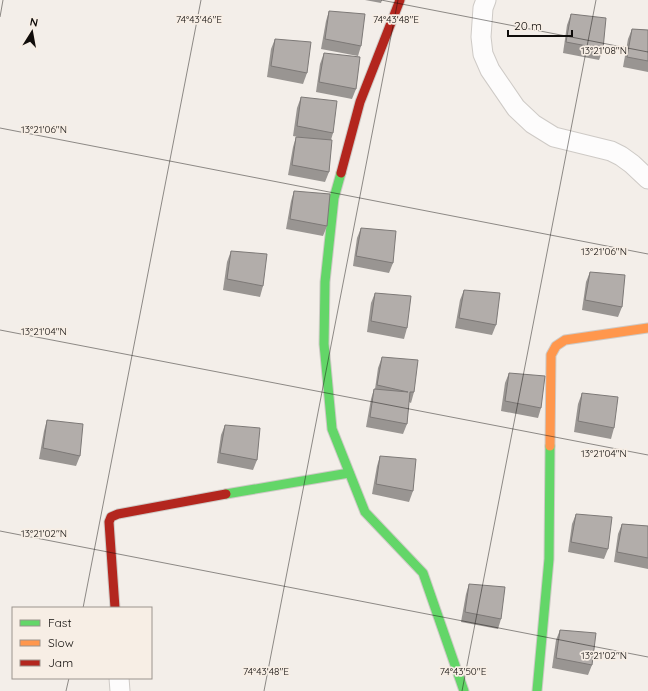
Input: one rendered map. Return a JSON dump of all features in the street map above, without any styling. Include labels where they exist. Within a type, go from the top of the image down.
[{"type":"street","points":[[400,0],[358,109],[334,198],[326,274],[324,344],[332,429],[349,473],[365,512],[423,573],[464,691]]},
{"type":"street","points":[[486,0],[481,37],[483,54],[490,70],[516,108],[533,124],[554,137],[611,151],[622,156],[648,179]]},
{"type":"street","points":[[537,691],[549,559],[551,355],[556,346],[565,340],[648,328]]},
{"type":"street","points":[[115,607],[109,522],[112,517],[118,514],[224,494],[349,473]]},
{"type":"street","points":[[119,679],[120,691]]},
{"type":"building","points":[[329,11],[365,14],[361,46],[325,39]]},
{"type":"building","points":[[571,14],[606,18],[603,49],[566,42]]},
{"type":"building","points":[[632,29],[648,30],[648,61],[627,57]]},
{"type":"building","points":[[275,39],[311,42],[307,73],[271,66]]},
{"type":"building","points":[[324,53],[360,57],[356,89],[319,82]]},
{"type":"building","points":[[301,97],[337,101],[333,133],[297,126]]},
{"type":"building","points":[[296,137],[332,140],[329,172],[292,165]]},
{"type":"building","points":[[294,191],[330,194],[327,226],[290,219]]},
{"type":"building","points":[[361,228],[396,231],[393,263],[356,256]]},
{"type":"building","points":[[231,251],[267,254],[263,286],[227,279]]},
{"type":"building","points":[[590,272],[625,275],[622,307],[585,300]]},
{"type":"building","points":[[464,290],[500,293],[496,325],[459,318]]},
{"type":"building","points":[[375,293],[411,296],[407,328],[371,321]]},
{"type":"building","points":[[382,357],[418,360],[414,392],[410,392],[407,424],[370,417],[374,389],[408,392],[377,385]]},
{"type":"building","points":[[509,373],[545,376],[541,408],[505,401]]},
{"type":"building","points":[[582,393],[618,397],[614,428],[578,421]]},
{"type":"building","points":[[47,420],[83,424],[80,456],[43,448]]},
{"type":"building","points":[[225,425],[260,428],[257,460],[220,453]]},
{"type":"building","points":[[380,456],[416,459],[413,491],[376,484]]},
{"type":"building","points":[[576,514],[612,517],[608,549],[571,542]]},
{"type":"building","points":[[622,524],[648,526],[648,558],[617,552]]},
{"type":"building","points":[[469,584],[505,587],[501,619],[465,612]]},
{"type":"building","points":[[560,630],[596,633],[592,665],[556,658]]},
{"type":"traffic: fast","points":[[341,173],[334,198],[325,282],[324,344],[332,429],[365,512],[423,573],[464,691]]},
{"type":"traffic: fast","points":[[537,691],[549,559],[550,446]]},
{"type":"traffic: fast","points":[[226,494],[349,473]]},
{"type":"traffic: slow","points":[[550,446],[551,355],[556,346],[565,340],[648,328]]},
{"type":"traffic: jam","points":[[341,173],[360,102],[400,0]]},
{"type":"traffic: jam","points":[[115,607],[109,522],[111,517],[118,514],[226,494]]}]
